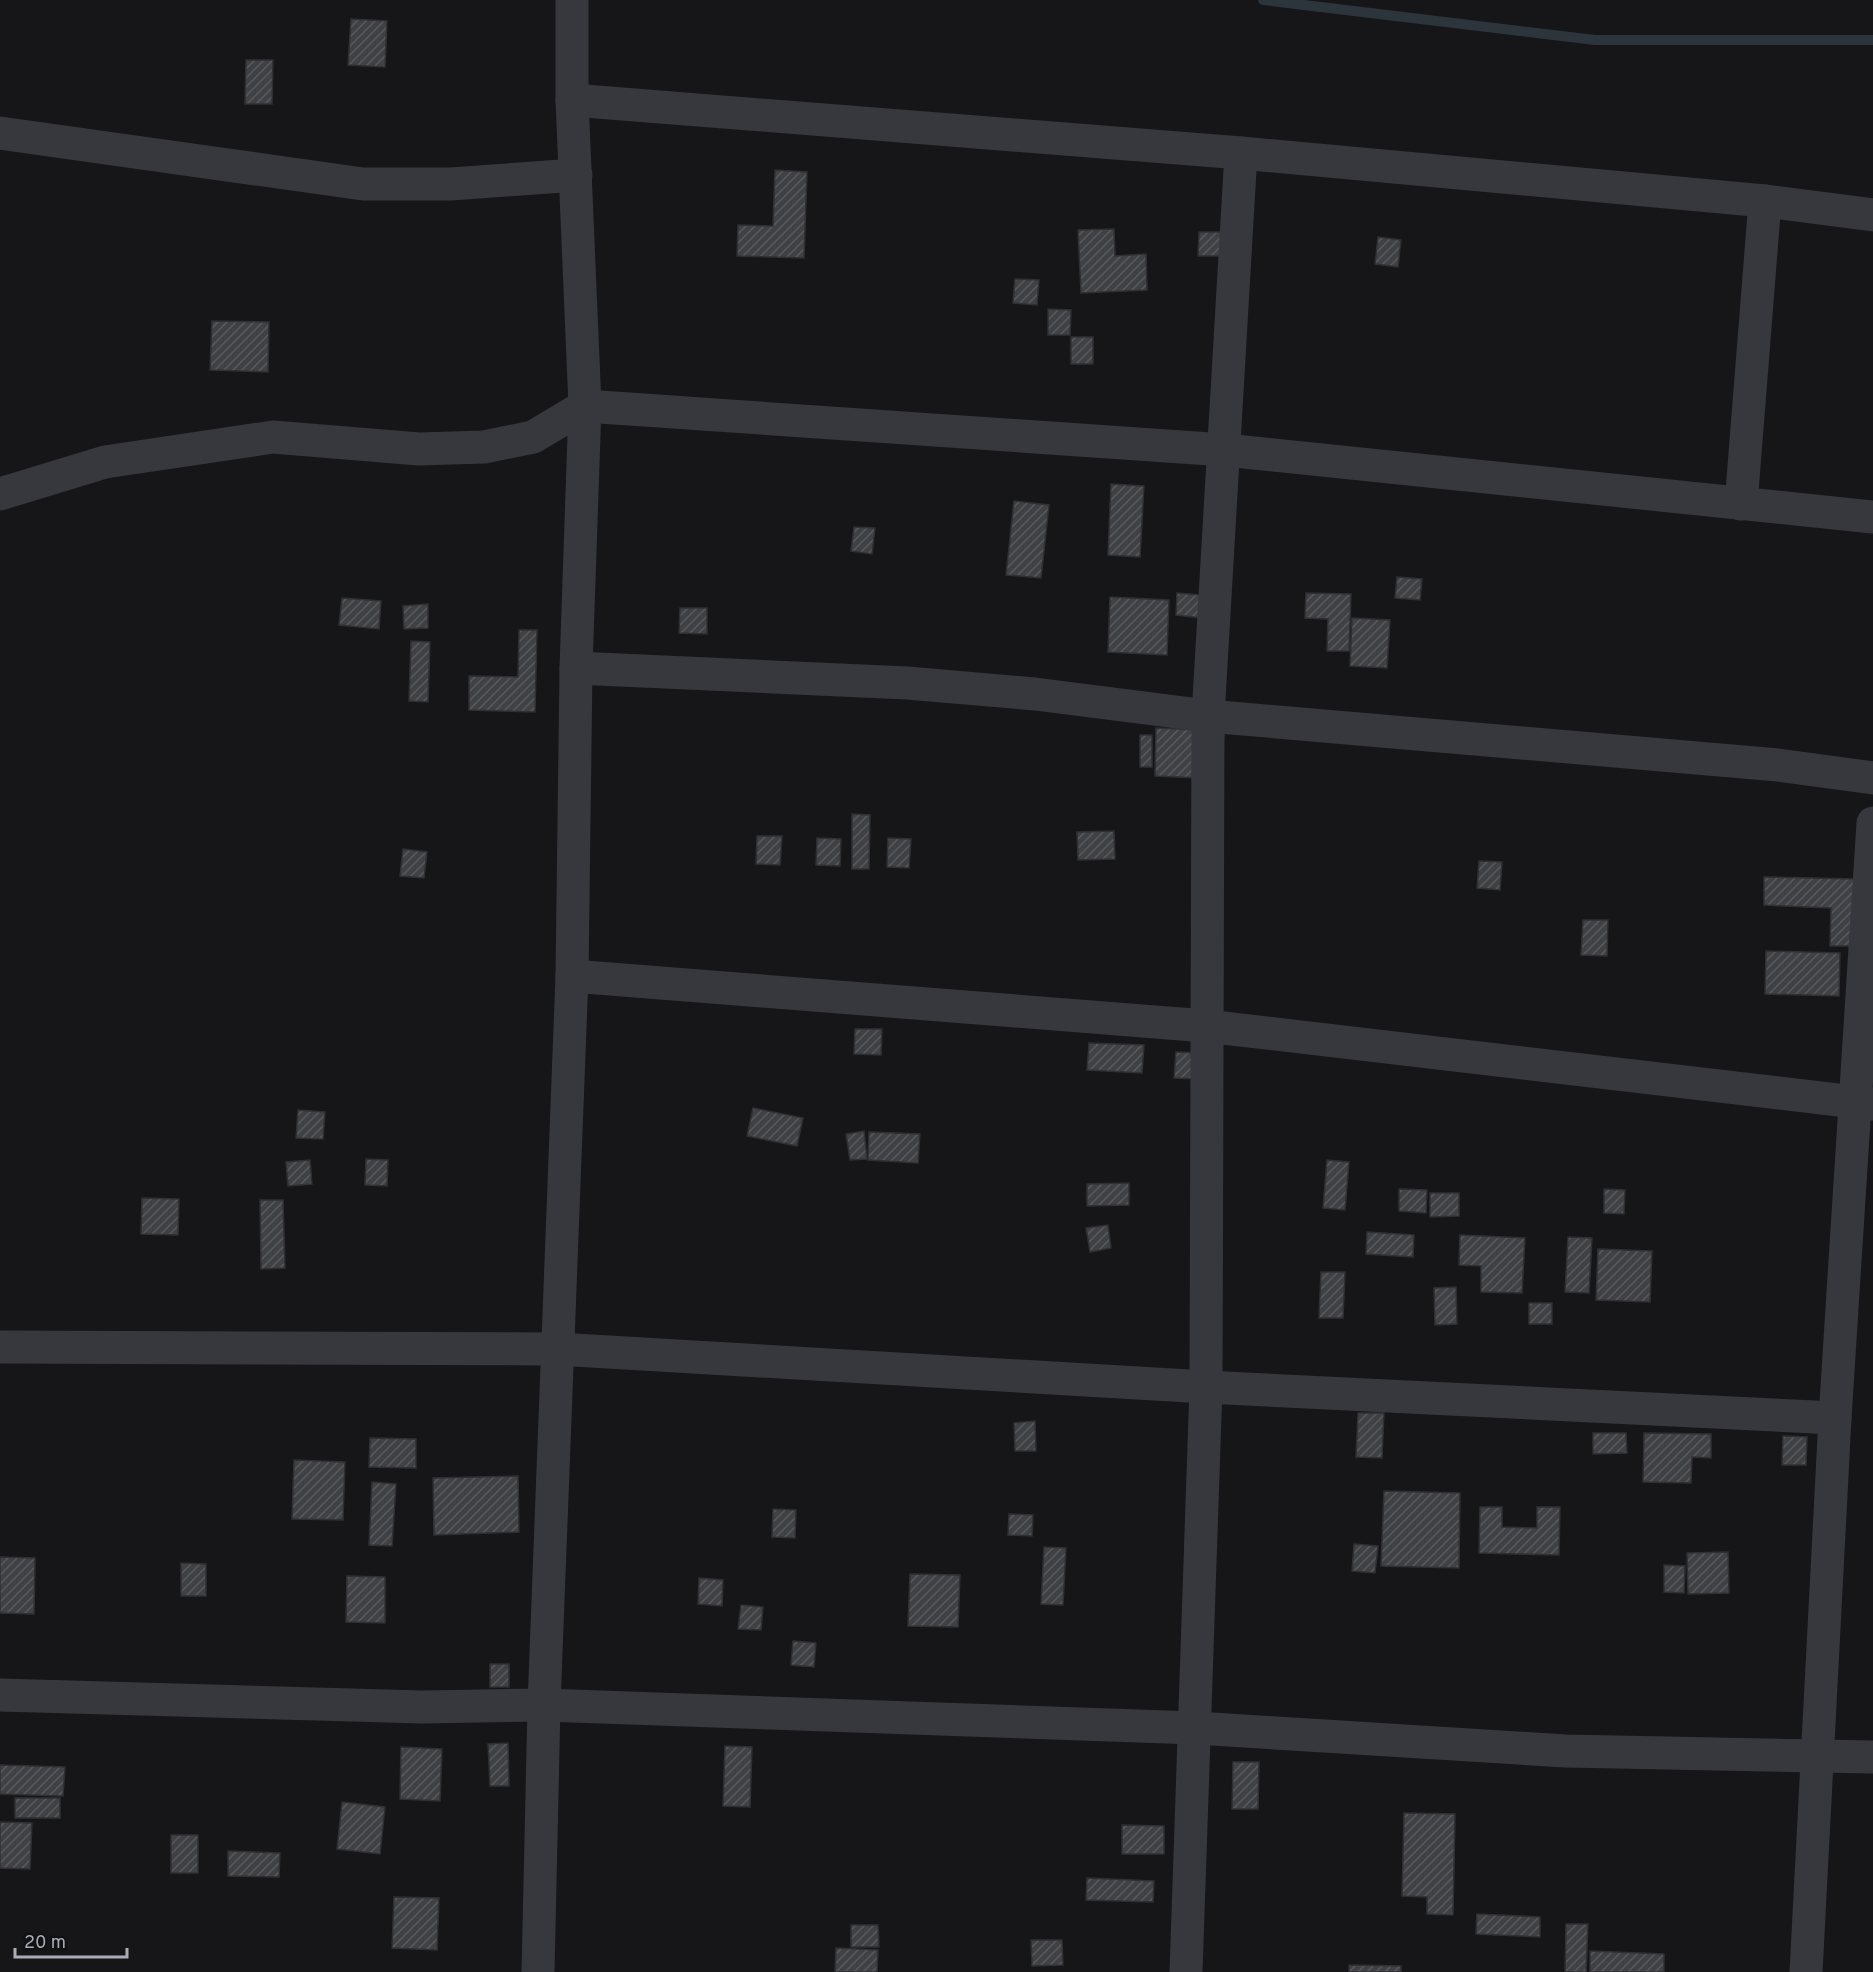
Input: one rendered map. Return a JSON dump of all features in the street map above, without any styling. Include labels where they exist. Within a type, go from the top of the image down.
[{"type":"street","points":[[538,1972],[544,1705],[572,976],[576,668],[585,406],[572,100],[572,0]]},
{"type":"street","points":[[572,100],[1241,153],[1765,201],[1873,214]]},
{"type":"street","points":[[0,133],[363,184],[451,184],[576,175]]},
{"type":"street","points":[[1185,1972],[1196,1728],[1206,1388],[1208,716],[1241,153]]},
{"type":"street","points":[[1741,504],[1765,201]]},
{"type":"street","points":[[0,494],[105,462],[273,438],[419,449],[484,447],[533,438],[585,406],[1225,450],[1873,517]]},
{"type":"street","points":[[576,668],[907,683],[1035,693],[1208,716],[1778,765],[1873,778]]},
{"type":"street","points":[[1806,1972],[1834,1418],[1864,1104],[1873,823]]},
{"type":"street","points":[[572,976],[1206,1026],[1864,1104]]},
{"type":"street","points":[[0,1347],[557,1349],[1206,1388],[1834,1418]]},
{"type":"street","points":[[0,1695],[422,1707],[544,1705],[1196,1728],[1566,1751],[1873,1757]]},
{"type":"building","points":[[351,19],[387,21],[385,67],[348,65]]},
{"type":"building","points":[[246,60],[273,60],[272,104],[245,104]]},
{"type":"building","points":[[775,170],[807,172],[804,258],[737,256],[738,225],[773,226]]},
{"type":"building","points":[[1114,229],[1115,256],[1146,254],[1147,290],[1081,293],[1078,230]]},
{"type":"building","points":[[1199,232],[1223,232],[1222,256],[1198,256]]},
{"type":"building","points":[[1378,237],[1401,240],[1398,267],[1375,264]]},
{"type":"building","points":[[1015,279],[1039,280],[1037,305],[1013,303]]},
{"type":"building","points":[[1048,309],[1071,310],[1070,335],[1048,335]]},
{"type":"building","points":[[212,321],[269,322],[268,372],[210,370]]},
{"type":"building","points":[[1071,337],[1093,337],[1093,364],[1071,364]]},
{"type":"building","points":[[1111,484],[1144,486],[1140,557],[1108,555]]},
{"type":"building","points":[[1014,501],[1049,505],[1041,578],[1006,575]]},
{"type":"building","points":[[854,527],[875,528],[872,554],[851,551]]},
{"type":"building","points":[[1397,577],[1422,579],[1420,600],[1395,598]]},
{"type":"building","points":[[1177,593],[1213,596],[1210,619],[1176,615]]},
{"type":"building","points":[[1306,593],[1351,594],[1349,651],[1327,651],[1328,619],[1305,618]]},
{"type":"building","points":[[1110,597],[1169,600],[1167,655],[1108,652]]},
{"type":"building","points":[[342,598],[381,601],[379,629],[339,625]]},
{"type":"building","points":[[428,604],[428,628],[404,629],[403,606]]},
{"type":"building","points":[[680,608],[707,608],[707,634],[679,633]]},
{"type":"building","points":[[1352,618],[1390,620],[1387,668],[1350,666]]},
{"type":"building","points":[[519,630],[537,630],[535,712],[469,710],[469,676],[518,677]]},
{"type":"building","points":[[411,641],[430,642],[428,702],[409,701]]},
{"type":"building","points":[[1156,728],[1224,731],[1222,779],[1155,776]]},
{"type":"building","points":[[1140,735],[1152,735],[1152,767],[1140,767]]},
{"type":"building","points":[[852,814],[870,815],[869,869],[852,869]]},
{"type":"building","points":[[1114,831],[1115,859],[1078,860],[1077,832]]},
{"type":"building","points":[[757,836],[782,836],[780,865],[756,864]]},
{"type":"building","points":[[817,838],[841,839],[840,866],[816,865]]},
{"type":"building","points":[[888,838],[911,839],[909,868],[887,867]]},
{"type":"building","points":[[403,849],[427,852],[424,878],[400,876]]},
{"type":"building","points":[[1479,861],[1502,862],[1500,890],[1477,888]]},
{"type":"building","points":[[1764,877],[1855,879],[1853,946],[1830,946],[1831,908],[1764,905]]},
{"type":"building","points":[[1583,920],[1608,920],[1607,956],[1581,955]]},
{"type":"building","points":[[1766,951],[1840,953],[1839,996],[1765,994]]},
{"type":"building","points":[[855,1029],[882,1029],[881,1055],[854,1054]]},
{"type":"building","points":[[1089,1043],[1144,1045],[1142,1073],[1087,1070]]},
{"type":"building","points":[[1176,1052],[1201,1053],[1200,1079],[1174,1078]]},
{"type":"building","points":[[753,1108],[803,1118],[797,1146],[747,1136]]},
{"type":"building","points":[[298,1110],[325,1112],[323,1139],[296,1138]]},
{"type":"building","points":[[864,1131],[867,1159],[850,1160],[846,1134]]},
{"type":"building","points":[[869,1132],[920,1134],[918,1163],[868,1160]]},
{"type":"building","points":[[366,1159],[388,1160],[387,1186],[365,1185]]},
{"type":"building","points":[[310,1160],[312,1184],[288,1186],[286,1162]]},
{"type":"building","points":[[1327,1160],[1349,1162],[1345,1210],[1323,1208]]},
{"type":"building","points":[[1129,1183],[1129,1205],[1087,1206],[1087,1184]]},
{"type":"building","points":[[1399,1189],[1427,1190],[1426,1213],[1399,1211]]},
{"type":"building","points":[[1604,1189],[1625,1190],[1624,1214],[1604,1213]]},
{"type":"building","points":[[1430,1193],[1459,1193],[1459,1216],[1430,1217]]},
{"type":"building","points":[[142,1198],[179,1199],[178,1235],[141,1234]]},
{"type":"building","points":[[260,1200],[283,1200],[285,1268],[261,1269]]},
{"type":"building","points":[[1108,1225],[1111,1248],[1090,1252],[1086,1228]]},
{"type":"building","points":[[1367,1232],[1414,1235],[1413,1257],[1366,1254]]},
{"type":"building","points":[[1460,1235],[1525,1238],[1522,1293],[1481,1292],[1481,1266],[1459,1265]]},
{"type":"building","points":[[1568,1237],[1592,1238],[1589,1293],[1565,1292]]},
{"type":"building","points":[[1598,1249],[1652,1251],[1650,1302],[1596,1300]]},
{"type":"building","points":[[1321,1272],[1345,1272],[1343,1318],[1319,1318]]},
{"type":"building","points":[[1456,1287],[1457,1324],[1435,1325],[1434,1288]]},
{"type":"building","points":[[1529,1303],[1552,1303],[1552,1324],[1529,1324]]},
{"type":"building","points":[[1358,1413],[1384,1413],[1382,1458],[1356,1457]]},
{"type":"building","points":[[1035,1421],[1036,1451],[1015,1451],[1014,1423]]},
{"type":"building","points":[[1593,1433],[1626,1433],[1627,1453],[1593,1454]]},
{"type":"building","points":[[1644,1433],[1711,1434],[1711,1458],[1692,1457],[1691,1483],[1643,1482]]},
{"type":"building","points":[[1783,1436],[1807,1437],[1806,1465],[1782,1465]]},
{"type":"building","points":[[370,1438],[416,1439],[416,1468],[369,1467]]},
{"type":"building","points":[[294,1460],[345,1462],[343,1520],[292,1519]]},
{"type":"building","points":[[518,1476],[519,1532],[434,1535],[433,1478]]},
{"type":"building","points":[[372,1482],[396,1484],[392,1546],[369,1545]]},
{"type":"building","points":[[1384,1491],[1460,1493],[1459,1568],[1381,1566]]},
{"type":"building","points":[[1480,1507],[1502,1507],[1502,1527],[1537,1528],[1537,1507],[1560,1507],[1559,1555],[1479,1553]]},
{"type":"building","points":[[773,1509],[796,1510],[795,1538],[772,1537]]},
{"type":"building","points":[[1009,1514],[1033,1515],[1032,1536],[1008,1535]]},
{"type":"building","points":[[1354,1544],[1378,1546],[1375,1573],[1352,1571]]},
{"type":"building","points":[[1044,1547],[1066,1548],[1063,1605],[1041,1604]]},
{"type":"building","points":[[1728,1552],[1729,1593],[1688,1594],[1687,1553]]},
{"type":"building","points":[[0,1557],[35,1558],[34,1614],[0,1613]]},
{"type":"building","points":[[181,1563],[206,1564],[206,1596],[181,1596]]},
{"type":"building","points":[[1664,1565],[1685,1566],[1684,1593],[1664,1592]]},
{"type":"building","points":[[910,1574],[960,1575],[958,1627],[908,1626]]},
{"type":"building","points":[[347,1576],[385,1577],[385,1623],[346,1622]]},
{"type":"building","points":[[699,1578],[723,1580],[722,1606],[698,1604]]},
{"type":"building","points":[[741,1605],[763,1607],[761,1630],[738,1629]]},
{"type":"building","points":[[793,1641],[816,1643],[814,1667],[791,1665]]},
{"type":"building","points":[[490,1664],[509,1664],[509,1687],[490,1687]]},
{"type":"building","points":[[508,1743],[509,1786],[490,1786],[488,1744]]},
{"type":"building","points":[[725,1746],[752,1747],[750,1807],[723,1806]]},
{"type":"building","points":[[401,1747],[442,1749],[440,1801],[400,1799]]},
{"type":"building","points":[[1233,1762],[1259,1762],[1258,1809],[1232,1809]]},
{"type":"building","points":[[0,1765],[65,1767],[63,1796],[0,1794]]},
{"type":"building","points":[[15,1798],[60,1798],[60,1818],[15,1818]]},
{"type":"building","points":[[342,1802],[385,1807],[380,1854],[337,1849]]},
{"type":"building","points":[[1404,1813],[1455,1814],[1453,1915],[1427,1914],[1427,1897],[1402,1896]]},
{"type":"building","points":[[0,1822],[32,1823],[30,1869],[0,1868]]},
{"type":"building","points":[[1122,1825],[1164,1826],[1164,1854],[1122,1854]]},
{"type":"building","points":[[171,1835],[198,1835],[198,1873],[171,1873]]},
{"type":"building","points":[[228,1851],[280,1853],[279,1877],[228,1876]]},
{"type":"building","points":[[1087,1878],[1154,1881],[1153,1902],[1086,1900]]},
{"type":"building","points":[[394,1897],[439,1898],[437,1950],[392,1948]]},
{"type":"building","points":[[1477,1914],[1540,1917],[1540,1937],[1476,1934]]},
{"type":"building","points":[[1566,1924],[1588,1924],[1586,1972],[1565,1972]]},
{"type":"building","points":[[851,1925],[878,1925],[879,1947],[851,1947]]},
{"type":"building","points":[[1031,1940],[1062,1940],[1063,1965],[1032,1966]]},
{"type":"building","points":[[836,1948],[878,1950],[877,1972],[835,1972]]},
{"type":"building","points":[[1590,1951],[1664,1954],[1664,1972],[1590,1972]]},
{"type":"building","points":[[1349,1965],[1401,1966],[1401,1972],[1349,1972]]},
{"type":"waterway","points":[[1263,0],[1595,40],[1873,40]]}]
